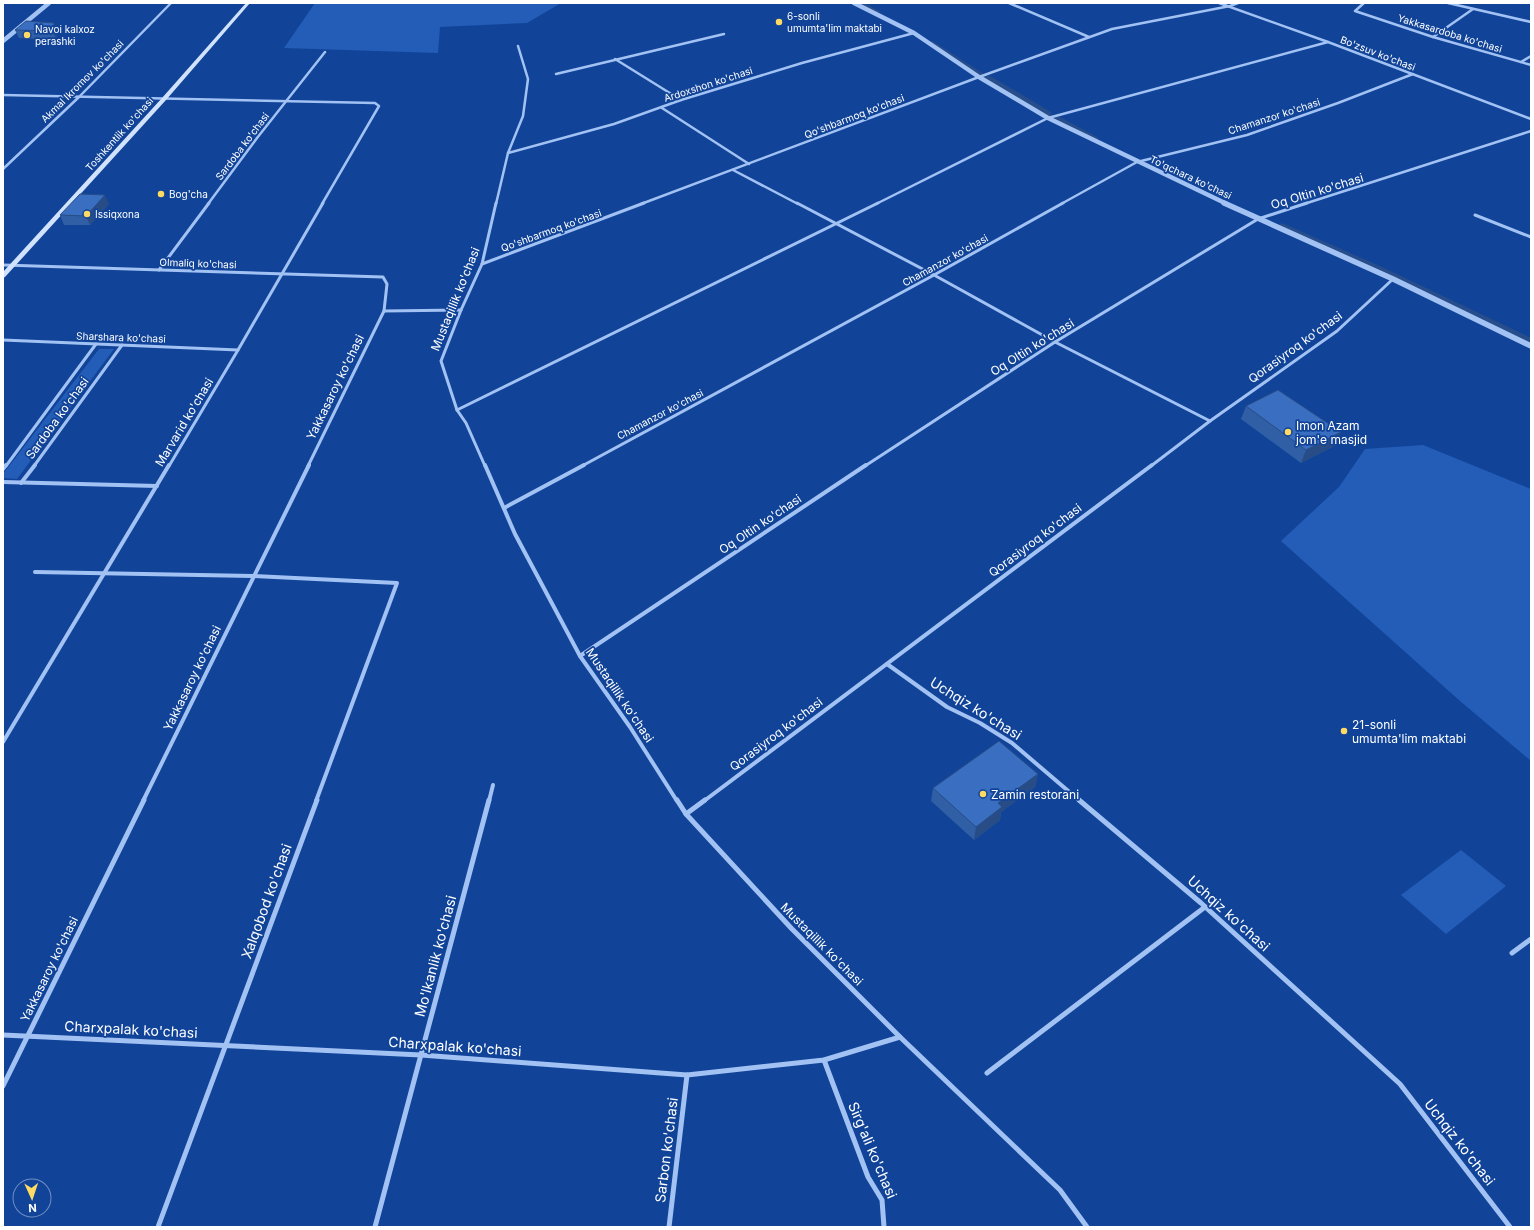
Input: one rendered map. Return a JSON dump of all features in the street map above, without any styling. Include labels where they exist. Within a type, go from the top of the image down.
[{"type":"main road","name":"Toshkentlik ko'chasi","points":[[3,276],[164,99],[248,3]]},
{"type":"street","points":[[3,40],[49,3]]},
{"type":"street","name":"Akmal Ikromov ko'chasi","points":[[3,169],[79,97],[171,3]]},
{"type":"street","name":"To'qchara ko'chasi","points":[[854,3],[914,33],[979,77],[1048,118],[1137,162],[1258,219],[1393,279],[1531,346]]},
{"type":"street","points":[[1009,3],[1090,37]]},
{"type":"street","name":"Bo'zsuv ko'chasi","points":[[1219,3],[1328,42],[1531,119]]},
{"type":"street","name":"Qo'shbarmoq ko'chasi","points":[[482,264],[979,77],[1112,29],[1230,6],[1238,3]]},
{"type":"street","name":"Yakkasardoba ko'chasi","points":[[1364,3],[1354,11],[1434,37],[1531,65]]},
{"type":"street","points":[[1448,3],[1531,22]]},
{"type":"street","points":[[1434,37],[1473,9]]},
{"type":"street","name":"Ardoxshon ko'chasi","points":[[508,153],[614,124],[681,100],[802,63],[914,33]]},
{"type":"street","points":[[556,74],[724,34]]},
{"type":"street","points":[[457,410],[837,224],[1048,118],[1328,42]]},
{"type":"street","name":"Mustaqillik ko'chasi","points":[[518,46],[528,79],[524,116],[508,153],[482,264],[460,310],[441,360],[457,410],[466,423],[515,534],[580,656],[630,727],[686,814],[792,929],[900,1036],[1060,1190],[1088,1227]]},
{"type":"street","name":"Sardoba ko'chasi","points":[[159,270],[285,102],[325,52]]},
{"type":"street","points":[[1521,62],[1531,56]]},
{"type":"street","points":[[615,59],[681,100]]},
{"type":"street","name":"Chamanzor ko'chasi","points":[[504,508],[934,275],[1137,162],[1247,136],[1413,74]]},
{"type":"street","points":[[3,95],[285,102]]},
{"type":"street","name":"Marvarid ko'chasi","points":[[3,742],[238,350],[379,106],[374,103],[285,102]]},
{"type":"street","points":[[662,108],[749,164]]},
{"type":"street","name":"Oq Oltin ko'chasi","points":[[580,656],[824,492],[1055,342],[1258,219],[1531,131]]},
{"type":"street","points":[[733,170],[934,275],[1055,342],[1210,421]]},
{"type":"street","points":[[1475,215],[1531,237]]},
{"type":"street","name":"Olmaliq ko'chasi","points":[[3,265],[382,277]]},
{"type":"street","name":"Yakkasaroy ko'chasi","points":[[3,1086],[384,311],[387,284],[385,279],[382,277]]},
{"type":"street","name":"Qorasiyroq ko'chasi","points":[[686,814],[1210,421],[1338,331],[1393,279]]},
{"type":"street","points":[[384,311],[460,310]]},
{"type":"street","name":"Sharshara ko'chasi","points":[[3,340],[238,350]]},
{"type":"street","name":"Sardoba ko'chasi","points":[[3,469],[96,344]]},
{"type":"street","name":"Sardoba ko'chasi","points":[[21,483],[122,345]]},
{"type":"street","points":[[3,482],[157,486]]},
{"type":"street","points":[[35,572],[253,576]]},
{"type":"street","name":"Xalqobod ko'chasi","points":[[158,1227],[397,583],[253,576]]},
{"type":"street","name":"Uchqiz ko'chasi","points":[[887,664],[947,707],[980,723],[1012,743],[1205,906],[1400,1084],[1510,1227]]},
{"type":"street","name":"Mo'lkanlik ko'chasi","points":[[375,1227],[493,785]]},
{"type":"street","points":[[988,1073],[1205,906]]},
{"type":"street","points":[[1512,953],[1531,939]]},
{"type":"street","name":"Charxpalak ko'chasi","points":[[3,1035],[420,1055],[687,1075],[824,1060],[900,1036]]},
{"type":"street","name":"Sirg'ali ko'chasi","points":[[824,1060],[868,1177],[880,1192],[884,1201],[884,1227]]},
{"type":"street","name":"Sarbon ko'chasi","points":[[669,1227],[687,1075]]},
{"type":"shaded area","points":[[315,3],[561,3],[527,23],[440,27],[438,53],[284,48]]},
{"type":"shaded area","points":[[99,349],[114,349],[17,479],[3,478],[3,474]]},
{"type":"shaded area","points":[[1423,445],[1531,489],[1531,761],[1460,701],[1281,541],[1339,487],[1365,449]]},
{"type":"shaded area","points":[[1461,850],[1506,886],[1446,934],[1401,895]]},
{"type":"building","points":[[26,21],[54,23],[53,31],[15,30]]},
{"type":"building","points":[[80,194],[105,195],[86,216],[60,215]]},
{"type":"building","points":[[1278,390],[1341,432],[1306,450],[1246,406]]},
{"type":"building","name":"Zamin restorani","points":[[999,741],[1038,774],[998,803],[1002,807],[976,827],[933,788]]},
{"type":"waterway","points":[[859,3],[878,12]]},
{"type":"waterway","points":[[932,43],[980,74]]},
{"type":"waterway","points":[[987,78],[1048,114]]},
{"type":"waterway","points":[[1053,117],[1095,138]]},
{"type":"waterway","points":[[1282,226],[1379,269],[1531,342]]},
{"type":"place","name":"6-sonli umumta'lim maktabi","points":[[779,22]]},
{"type":"place","name":"Navoi kalxoz perashki","points":[[27,35]]},
{"type":"place","name":"Bog'cha","points":[[161,194]]},
{"type":"place","name":"Issiqxona","points":[[87,214]]},
{"type":"place","name":"Imon Azam jom'e masjid","points":[[1288,432]]},
{"type":"place","name":"21-sonli umumta'lim maktabi","points":[[1344,731]]},
{"type":"place","name":"Zamin restorani","points":[[983,794]]}]
